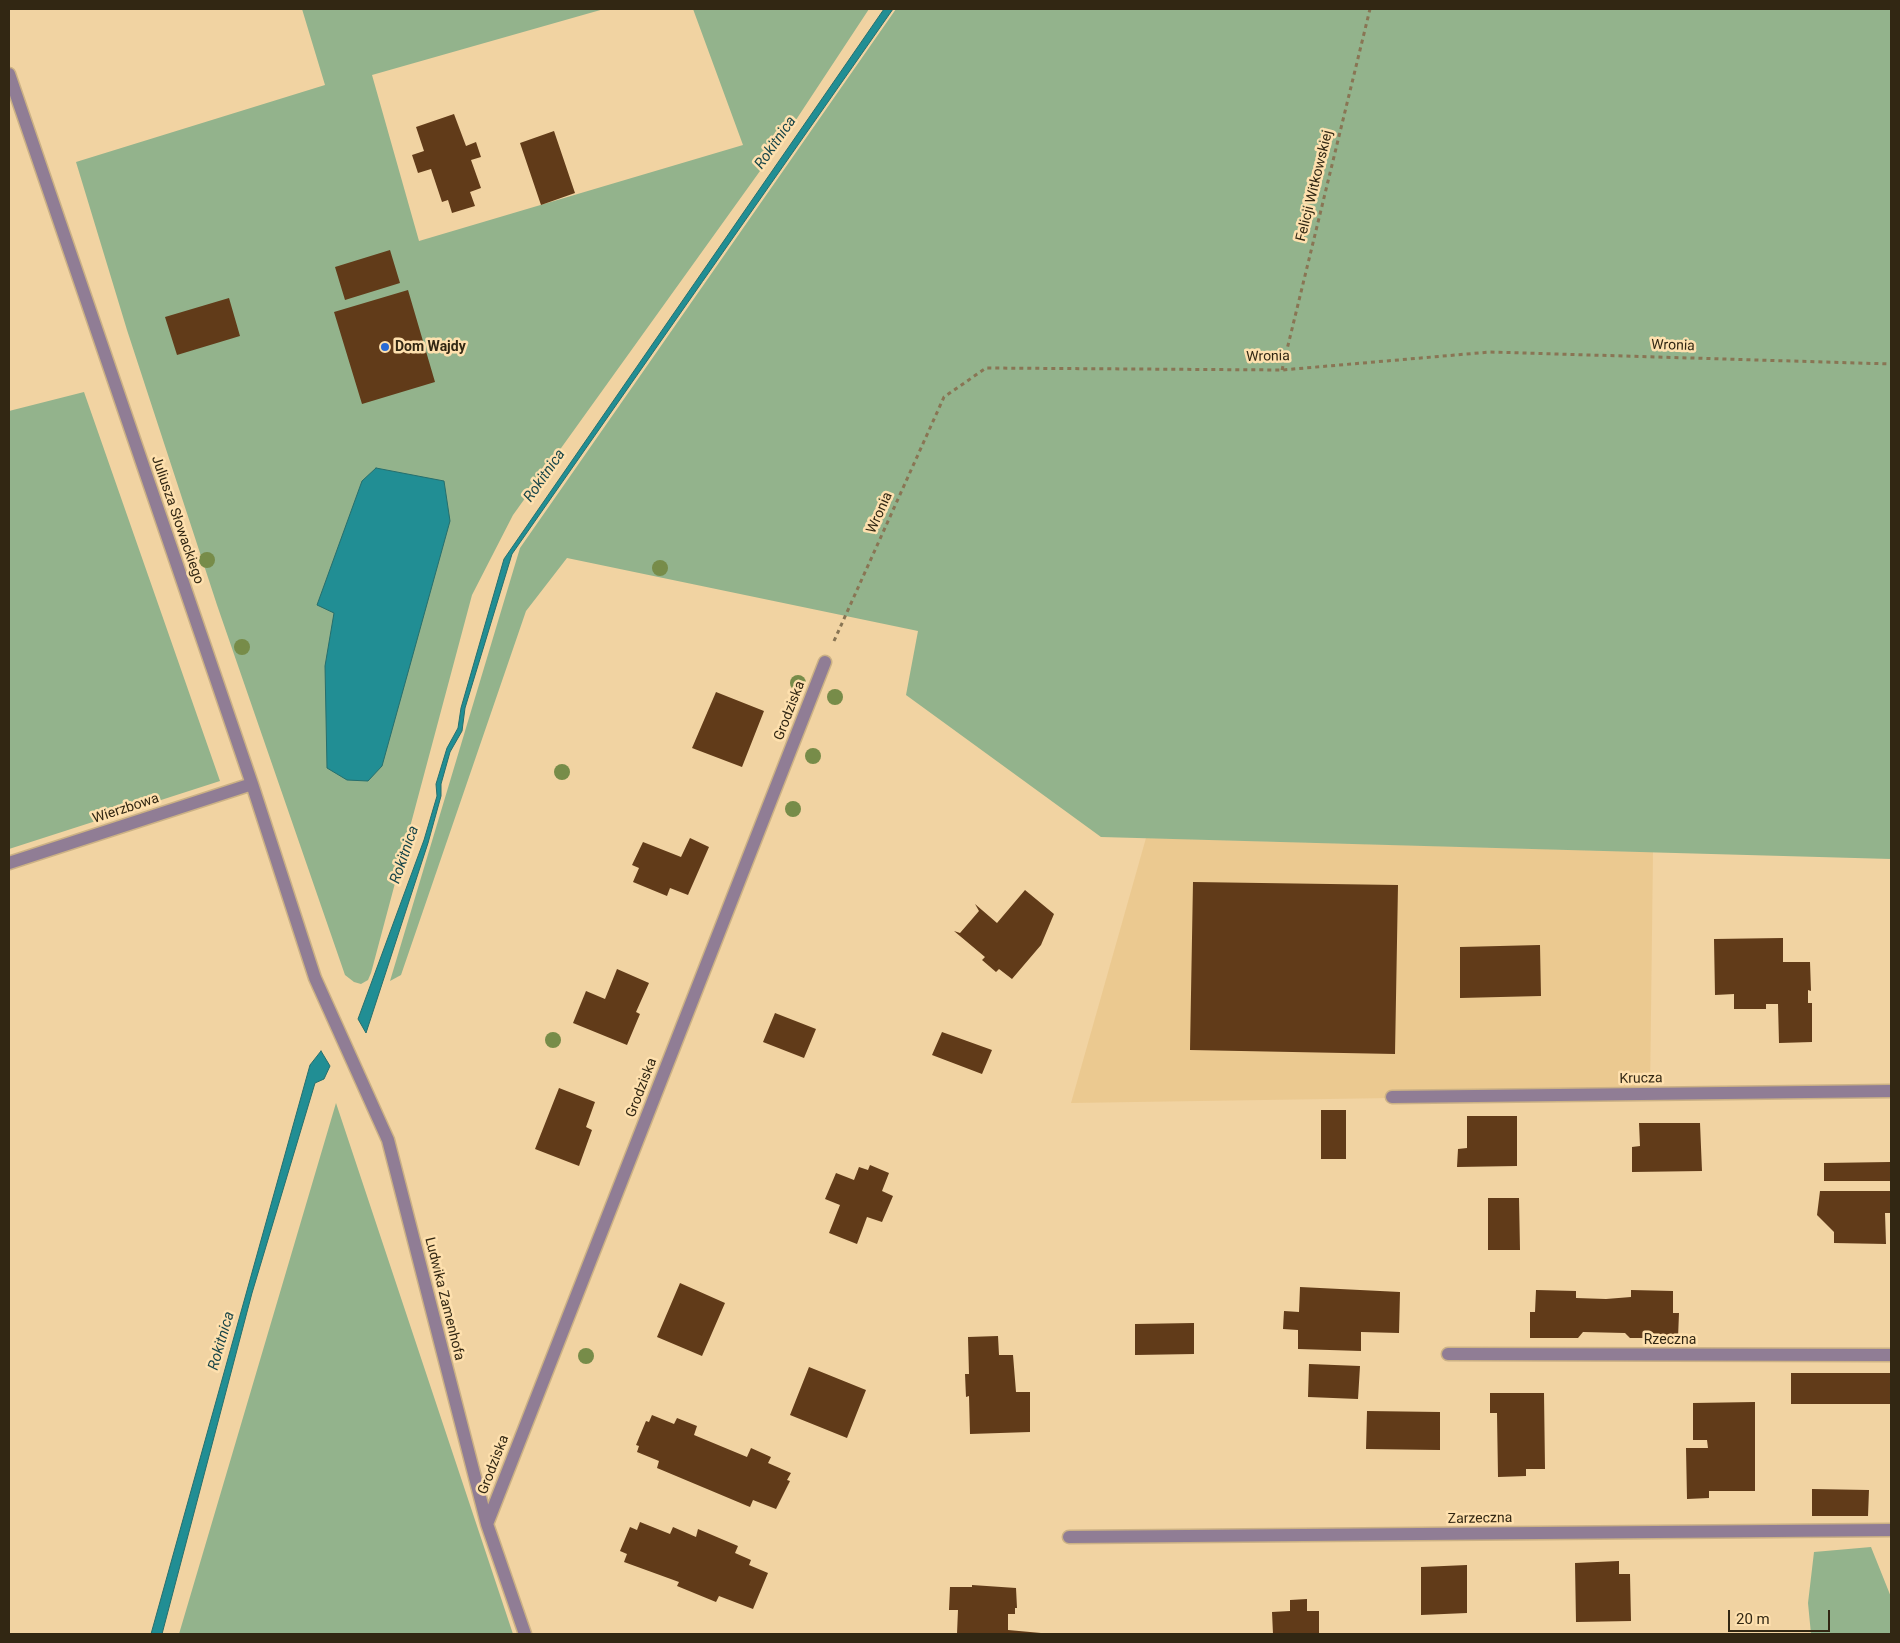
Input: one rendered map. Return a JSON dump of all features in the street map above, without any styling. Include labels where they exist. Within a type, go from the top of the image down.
[{"type":"street","name":"Juliusza Słowackiego","points":[[9,74],[252,784],[315,978]]},
{"type":"street","name":"Grodziska","points":[[487,1524],[825,662]]},
{"type":"street","name":"Wierzbowa","points":[[9,863],[252,784]]},
{"type":"street","name":"Ludwika Zamenhofa","points":[[315,978],[388,1140],[487,1524],[525,1634]]},
{"type":"street","name":"Krucza","points":[[1392,1097],[1891,1090]]},
{"type":"street","name":"Rzeczna","points":[[1448,1354],[1891,1355]]},
{"type":"street","name":"Zarzeczna","points":[[1069,1537],[1891,1530]]},
{"type":"path","name":"Felicji Witkowskiej","points":[[1282,370],[1370,9]]},
{"type":"path","name":"Wronia","points":[[825,662],[944,397],[986,368],[1282,370],[1490,352],[1891,364]]},
{"type":"shaded area","points":[[1146,838],[1653,852],[1650,1094],[1071,1103]]},
{"type":"green space","points":[[302,9],[604,9],[372,75],[419,241],[743,145],[693,9],[869,9],[788,132],[513,515],[472,595],[371,973],[368,980],[361,984],[354,982],[345,975],[217,605],[127,330],[76,162],[325,85]]},
{"type":"green space","points":[[896,9],[1891,9],[1891,859],[1101,837],[906,695],[918,631],[567,558],[526,611],[401,975],[390,981],[520,548]]},
{"type":"green space","points":[[84,392],[220,781],[9,849],[9,411]]},
{"type":"green space","points":[[336,1103],[513,1634],[179,1634]]},
{"type":"green space","points":[[1871,1547],[1891,1597],[1891,1634],[1811,1634],[1808,1603],[1814,1552]]},
{"type":"water","points":[[884,9],[893,9],[512,554],[465,708],[462,731],[450,752],[441,784],[441,796],[428,843],[366,1033],[358,1019],[424,840],[437,796],[436,784],[447,748],[458,728],[461,708],[504,559]]},
{"type":"water","points":[[376,468],[444,481],[450,521],[382,766],[368,781],[347,780],[327,768],[325,666],[334,613],[317,605],[362,481]]},
{"type":"water","points":[[321,1051],[330,1066],[324,1079],[315,1083],[252,1293],[162,1634],[151,1634],[310,1065]]},
{"type":"building","points":[[454,114],[466,146],[476,142],[481,157],[471,160],[481,188],[470,192],[475,206],[452,213],[448,200],[442,202],[431,169],[418,173],[412,155],[424,151],[416,127]]},
{"type":"building","points":[[554,131],[575,193],[541,205],[520,143]]},
{"type":"building","points":[[390,250],[400,283],[345,300],[335,267]]},
{"type":"building","name":"Dom Wajdy","points":[[408,290],[435,382],[362,404],[334,312]]},
{"type":"building","points":[[229,298],[240,336],[177,355],[165,317]]},
{"type":"building","points":[[716,692],[764,711],[742,767],[692,748]]},
{"type":"building","points":[[690,838],[709,847],[688,895],[670,888],[667,896],[633,882],[639,868],[632,865],[643,842],[681,857]]},
{"type":"building","points":[[1193,882],[1398,885],[1395,1054],[1190,1050]]},
{"type":"building","points":[[1025,890],[1054,914],[1041,945],[1012,979],[999,969],[996,972],[982,960],[985,957],[954,931],[960,933],[979,911],[975,904],[997,923]]},
{"type":"building","points":[[1783,938],[1783,962],[1810,962],[1811,991],[1808,990],[1808,1003],[1812,1003],[1812,1042],[1779,1043],[1778,1004],[1766,1004],[1766,1009],[1734,1009],[1734,994],[1715,995],[1714,939]]},
{"type":"building","points":[[1540,945],[1541,996],[1460,998],[1460,947]]},
{"type":"building","points":[[617,969],[649,983],[636,1012],[640,1014],[627,1045],[573,1023],[586,991],[605,999]]},
{"type":"building","points":[[775,1013],[816,1029],[804,1058],[763,1042]]},
{"type":"building","points":[[942,1032],[992,1050],[982,1074],[932,1055]]},
{"type":"building","points":[[559,1088],[595,1102],[586,1127],[592,1130],[579,1166],[535,1149]]},
{"type":"building","points":[[1321,1110],[1346,1110],[1346,1159],[1321,1159]]},
{"type":"building","points":[[1467,1116],[1517,1116],[1517,1166],[1457,1167],[1458,1149],[1467,1148]]},
{"type":"building","points":[[1639,1123],[1700,1123],[1702,1171],[1632,1172],[1632,1147],[1640,1146]]},
{"type":"building","points":[[1890,1162],[1890,1181],[1824,1181],[1824,1163]]},
{"type":"building","points":[[870,1165],[889,1173],[882,1191],[893,1196],[882,1222],[867,1217],[857,1244],[829,1233],[840,1205],[825,1199],[836,1173],[854,1180],[859,1167],[868,1170]]},
{"type":"building","points":[[1820,1191],[1891,1191],[1891,1213],[1885,1213],[1886,1244],[1834,1243],[1834,1232],[1817,1215]]},
{"type":"building","points":[[1488,1198],[1519,1198],[1520,1250],[1488,1250]]},
{"type":"building","points":[[680,1283],[725,1303],[702,1356],[657,1337]]},
{"type":"building","points":[[1300,1287],[1400,1292],[1399,1333],[1361,1332],[1361,1351],[1298,1349],[1298,1330],[1283,1329],[1284,1311],[1299,1312]]},
{"type":"building","points":[[1536,1290],[1576,1291],[1576,1298],[1606,1299],[1631,1297],[1631,1290],[1673,1291],[1673,1313],[1679,1313],[1678,1338],[1630,1338],[1625,1333],[1583,1332],[1578,1338],[1530,1338],[1530,1312],[1535,1312]]},
{"type":"building","points":[[1194,1323],[1194,1354],[1135,1355],[1135,1324]]},
{"type":"building","points":[[998,1336],[999,1355],[1013,1355],[1016,1392],[1030,1392],[1030,1432],[970,1434],[969,1396],[966,1397],[965,1374],[969,1374],[968,1337]]},
{"type":"building","points":[[1309,1364],[1360,1366],[1358,1399],[1308,1397]]},
{"type":"building","points":[[809,1367],[866,1390],[847,1438],[790,1415]]},
{"type":"building","points":[[1791,1373],[1891,1373],[1891,1404],[1791,1404]]},
{"type":"building","points":[[1490,1393],[1544,1393],[1545,1469],[1526,1469],[1526,1476],[1498,1477],[1497,1413],[1490,1413]]},
{"type":"building","points":[[1755,1402],[1755,1491],[1709,1491],[1709,1498],[1687,1499],[1686,1448],[1708,1448],[1707,1440],[1693,1440],[1693,1403]]},
{"type":"building","points":[[1367,1411],[1440,1412],[1440,1450],[1366,1449]]},
{"type":"building","points":[[652,1415],[674,1424],[677,1418],[697,1426],[694,1435],[747,1457],[751,1448],[771,1457],[768,1463],[791,1473],[787,1480],[790,1481],[776,1509],[753,1500],[750,1507],[657,1468],[659,1461],[637,1452],[639,1446],[636,1445],[646,1421],[649,1422]]},
{"type":"building","points":[[1812,1489],[1869,1490],[1868,1516],[1812,1516]]},
{"type":"building","points":[[640,1522],[670,1534],[673,1527],[696,1537],[698,1529],[738,1546],[735,1553],[751,1560],[749,1565],[768,1573],[753,1609],[719,1596],[716,1602],[677,1586],[679,1582],[624,1562],[627,1554],[620,1551],[630,1527],[637,1530]]},
{"type":"building","points":[[1619,1561],[1619,1574],[1630,1574],[1631,1621],[1576,1622],[1575,1563]]},
{"type":"building","points":[[1467,1565],[1467,1613],[1421,1615],[1421,1567]]},
{"type":"building","points":[[972,1585],[1016,1588],[1017,1608],[1015,1608],[1015,1614],[1008,1614],[1008,1630],[1052,1634],[957,1634],[958,1610],[949,1610],[950,1587],[972,1587]]},
{"type":"building","points":[[1307,1599],[1307,1611],[1319,1611],[1319,1634],[1273,1634],[1272,1612],[1290,1611],[1290,1600]]},
{"type":"place","name":"Dom Wajdy","points":[[385,347]]},
{"type":"water label","name":"Rokitnica","points":[[776,143]]},
{"type":"water label","name":"Rokitnica","points":[[545,476]]},
{"type":"water label","name":"Rokitnica","points":[[405,855]]},
{"type":"water label","name":"Rokitnica","points":[[222,1341]]}]
